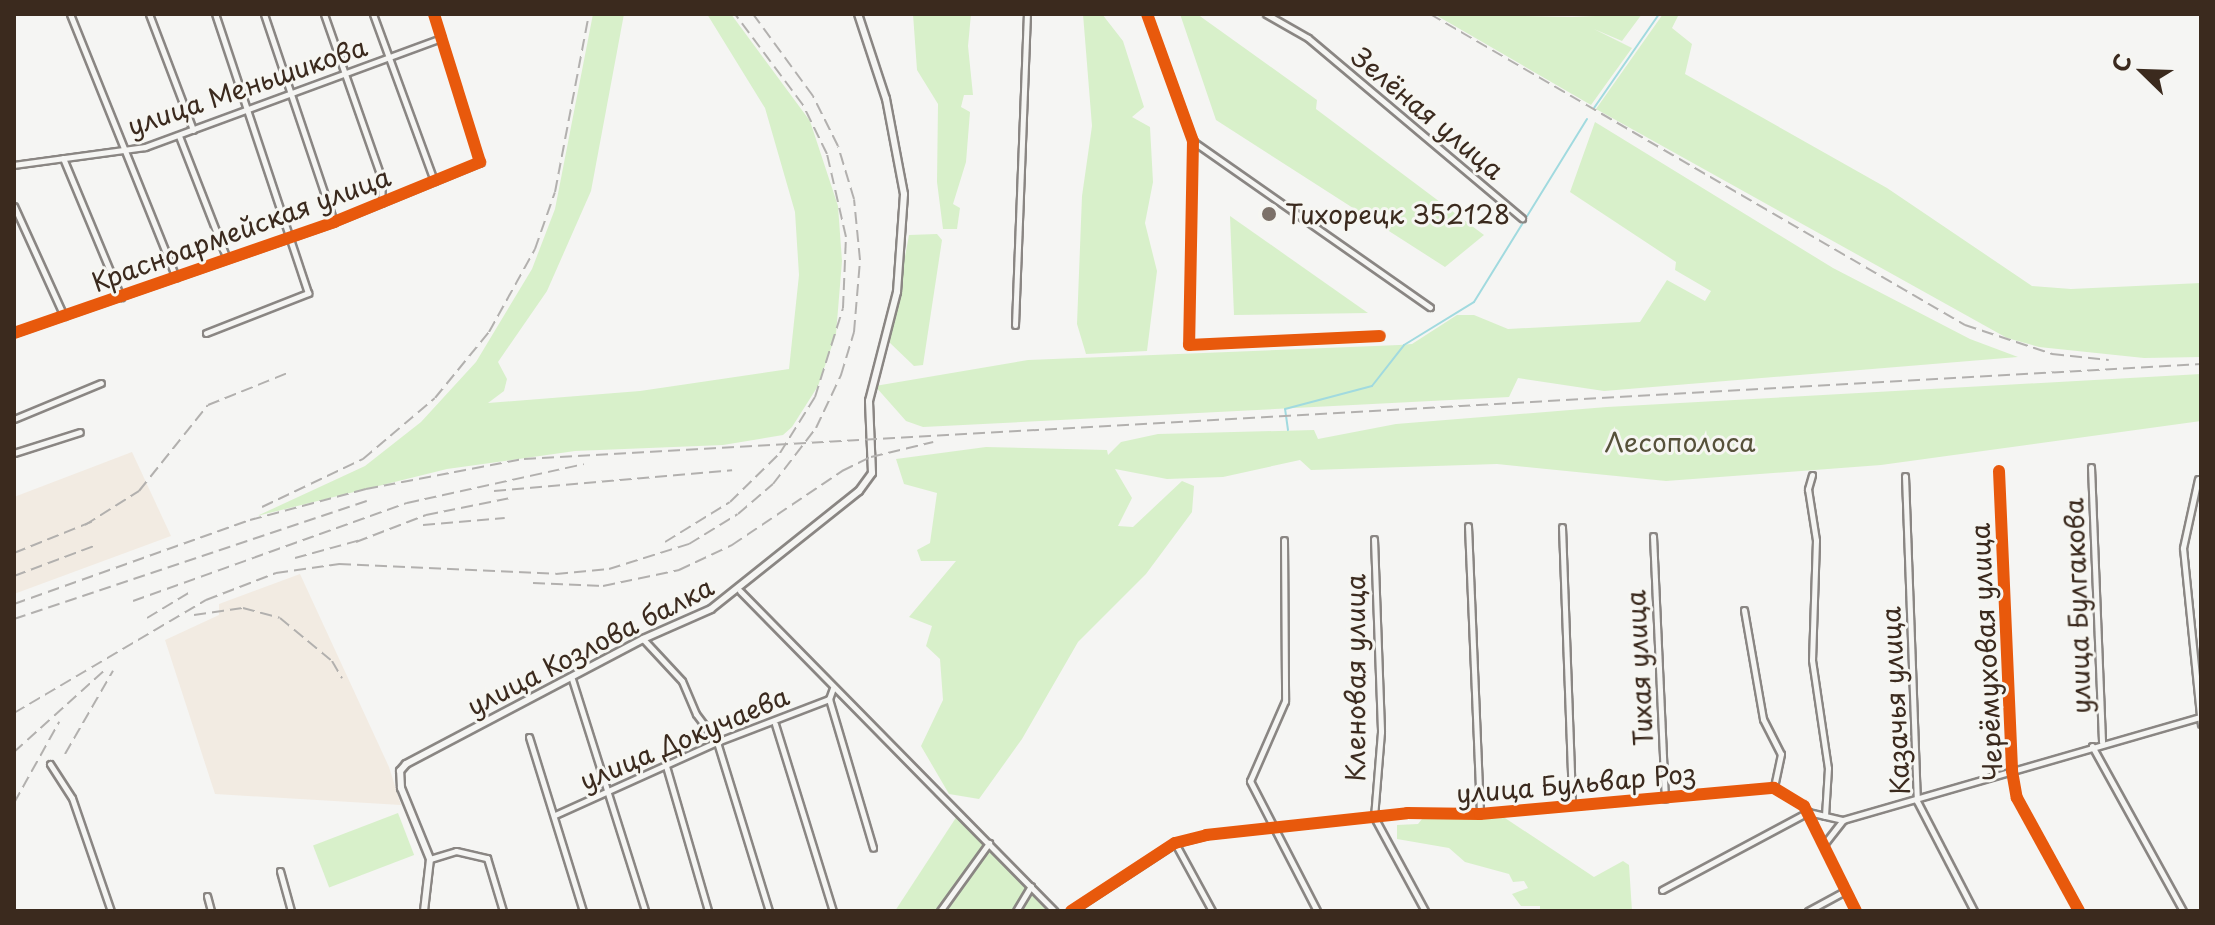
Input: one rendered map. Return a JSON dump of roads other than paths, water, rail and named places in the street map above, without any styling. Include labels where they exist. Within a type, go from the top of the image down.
[{"type":"main road","name":"улица Козлова балка","points":[[430,859],[401,788],[400,771],[413,759],[572,679],[643,639],[700,615],[740,591],[866,484],[872,473],[871,383],[897,292],[904,194],[886,99],[858,14]]},
{"type":"main road","points":[[424,911],[430,859]]},
{"type":"street","points":[[70,14],[176,278]]},
{"type":"street","points":[[149,14],[193,130]]},
{"type":"street","points":[[206,333],[308,293],[292,236],[215,14]]},
{"type":"street","points":[[264,14],[334,222]]},
{"type":"street","points":[[324,14],[382,180],[381,203]]},
{"type":"street","points":[[373,14],[434,181]]},
{"type":"street","points":[[434,14],[442,38]]},
{"type":"street","points":[[1015,325],[1027,14]]},
{"type":"street","points":[[1147,14],[1193,141],[1189,345],[1380,336]]},
{"type":"street","name":"Зелёная улица","points":[[1266,14],[1308,38],[1522,218]]},
{"type":"street","name":"улица Меньшикова","points":[[14,165],[124,151],[179,136],[442,38]]},
{"type":"street","name":"Красноармейская улица","points":[[14,333],[334,222],[480,162],[442,38]]},
{"type":"street","points":[[179,136],[227,259]]},
{"type":"street","points":[[1193,141],[1430,307]]},
{"type":"street","points":[[63,158],[121,297]]},
{"type":"street","points":[[14,206],[64,316]]},
{"type":"street","points":[[14,419],[101,383]]},
{"type":"street","points":[[14,453],[80,432]]},
{"type":"street","name":"улица Булгакова","points":[[2091,467],[2103,743]]},
{"type":"street","name":"Черёмуховая улица","points":[[1999,471],[2012,771],[2017,798],[2079,911]]},
{"type":"street","points":[[1812,475],[1808,489],[1816,540],[1812,660],[1828,768],[1825,816]]},
{"type":"street","name":"Казачья улица","points":[[1905,476],[1917,801],[1974,911]]},
{"type":"street","points":[[1662,890],[1808,812],[1843,820],[1917,801],[2092,746],[2200,719],[2183,548],[2198,479]]},
{"type":"street","points":[[1468,526],[1480,814]]},
{"type":"street","points":[[1562,527],[1572,806]]},
{"type":"street","name":"Тихая улица","points":[[1653,536],[1665,799]]},
{"type":"street","name":"Кленовая улица","points":[[1374,539],[1381,732],[1374,817]]},
{"type":"street","points":[[1284,540],[1285,701],[1250,781],[1270,826],[1317,911]]},
{"type":"street","points":[[740,591],[1055,911]]},
{"type":"street","points":[[1744,610],[1763,719],[1781,754],[1778,789],[1808,812],[1856,911]]},
{"type":"street","points":[[643,639],[682,681],[696,714],[717,742],[769,911]]},
{"type":"street","points":[[572,679],[645,911]]},
{"type":"street","points":[[833,688],[829,699],[873,848]]},
{"type":"street","name":"улица Докучаева","points":[[555,815],[717,742],[775,724],[829,699]]},
{"type":"street","points":[[775,724],[833,911]]},
{"type":"street","points":[[529,737],[547,808],[555,815],[583,911]]},
{"type":"street","name":"улица Булгакова","points":[[2092,746],[2183,911]]},
{"type":"street","points":[[50,764],[72,798],[111,911]]},
{"type":"street","points":[[666,766],[708,911]]},
{"type":"street","name":"улица Бульвар Роз","points":[[1175,843],[1270,826],[1374,817],[1480,814],[1778,789]]},
{"type":"street","points":[[1374,817],[1425,911]]},
{"type":"street","points":[[1825,843],[1843,820]]},
{"type":"street","points":[[940,911],[989,843]]},
{"type":"street","points":[[1071,911],[1175,843],[1212,911]]},
{"type":"street","points":[[430,859],[456,851],[487,858],[503,911]]},
{"type":"street","points":[[280,871],[291,911]]},
{"type":"street","points":[[1016,911],[1031,886]]},
{"type":"street","points":[[1808,911],[1845,891]]},
{"type":"street","points":[[207,896],[211,911]]},
{"type":"waterway","points":[[1594,108],[1659,14]]},
{"type":"waterway","points":[[1288,430],[1285,409],[1372,386],[1404,345],[1474,302],[1587,119]]},
{"type":"railway","points":[[262,507],[363,459],[435,398],[489,332],[535,249],[555,192],[589,14]]},
{"type":"railway","points":[[665,542],[730,502],[780,453],[815,397],[843,308],[846,237],[827,154],[803,105],[735,14]]},
{"type":"railway","points":[[14,713],[206,600],[276,573],[339,564],[556,574],[609,569],[689,544],[738,514],[773,484],[816,428],[841,375],[854,332],[860,260],[854,199],[838,146],[813,96],[753,14]]},
{"type":"railway","points":[[1430,14],[1965,325],[2052,354],[2109,360]]},
{"type":"railway","points":[[14,604],[250,520],[366,489],[524,459],[2201,364]]},
{"type":"railway","points":[[85,525],[139,491],[208,405],[290,372]]},
{"type":"railway","points":[[533,583],[603,586],[679,570],[732,545],[842,471],[871,457],[933,442]]},
{"type":"railway","points":[[133,601],[407,503],[584,464]]},
{"type":"railway","points":[[494,491],[732,470]]},
{"type":"railway","points":[[356,542],[426,515],[510,498]]},
{"type":"railway","points":[[14,619],[370,500]]},
{"type":"railway","points":[[423,525],[505,518]]},
{"type":"railway","points":[[14,553],[96,520]]},
{"type":"railway","points":[[295,558],[364,539]]},
{"type":"railway","points":[[14,576],[94,546]]},
{"type":"railway","points":[[147,618],[192,591]]},
{"type":"railway","points":[[194,615],[243,608],[280,618],[332,661],[342,678]]},
{"type":"railway","points":[[14,752],[107,668]]},
{"type":"railway","points":[[65,754],[113,671]]},
{"type":"railway","points":[[14,803],[59,722]]},
{"type":"place","name":"Тихорецк 352128","points":[[1269,214]]},
{"type":"park label","name":"Лесополоса","points":[[1680,442]]}]
